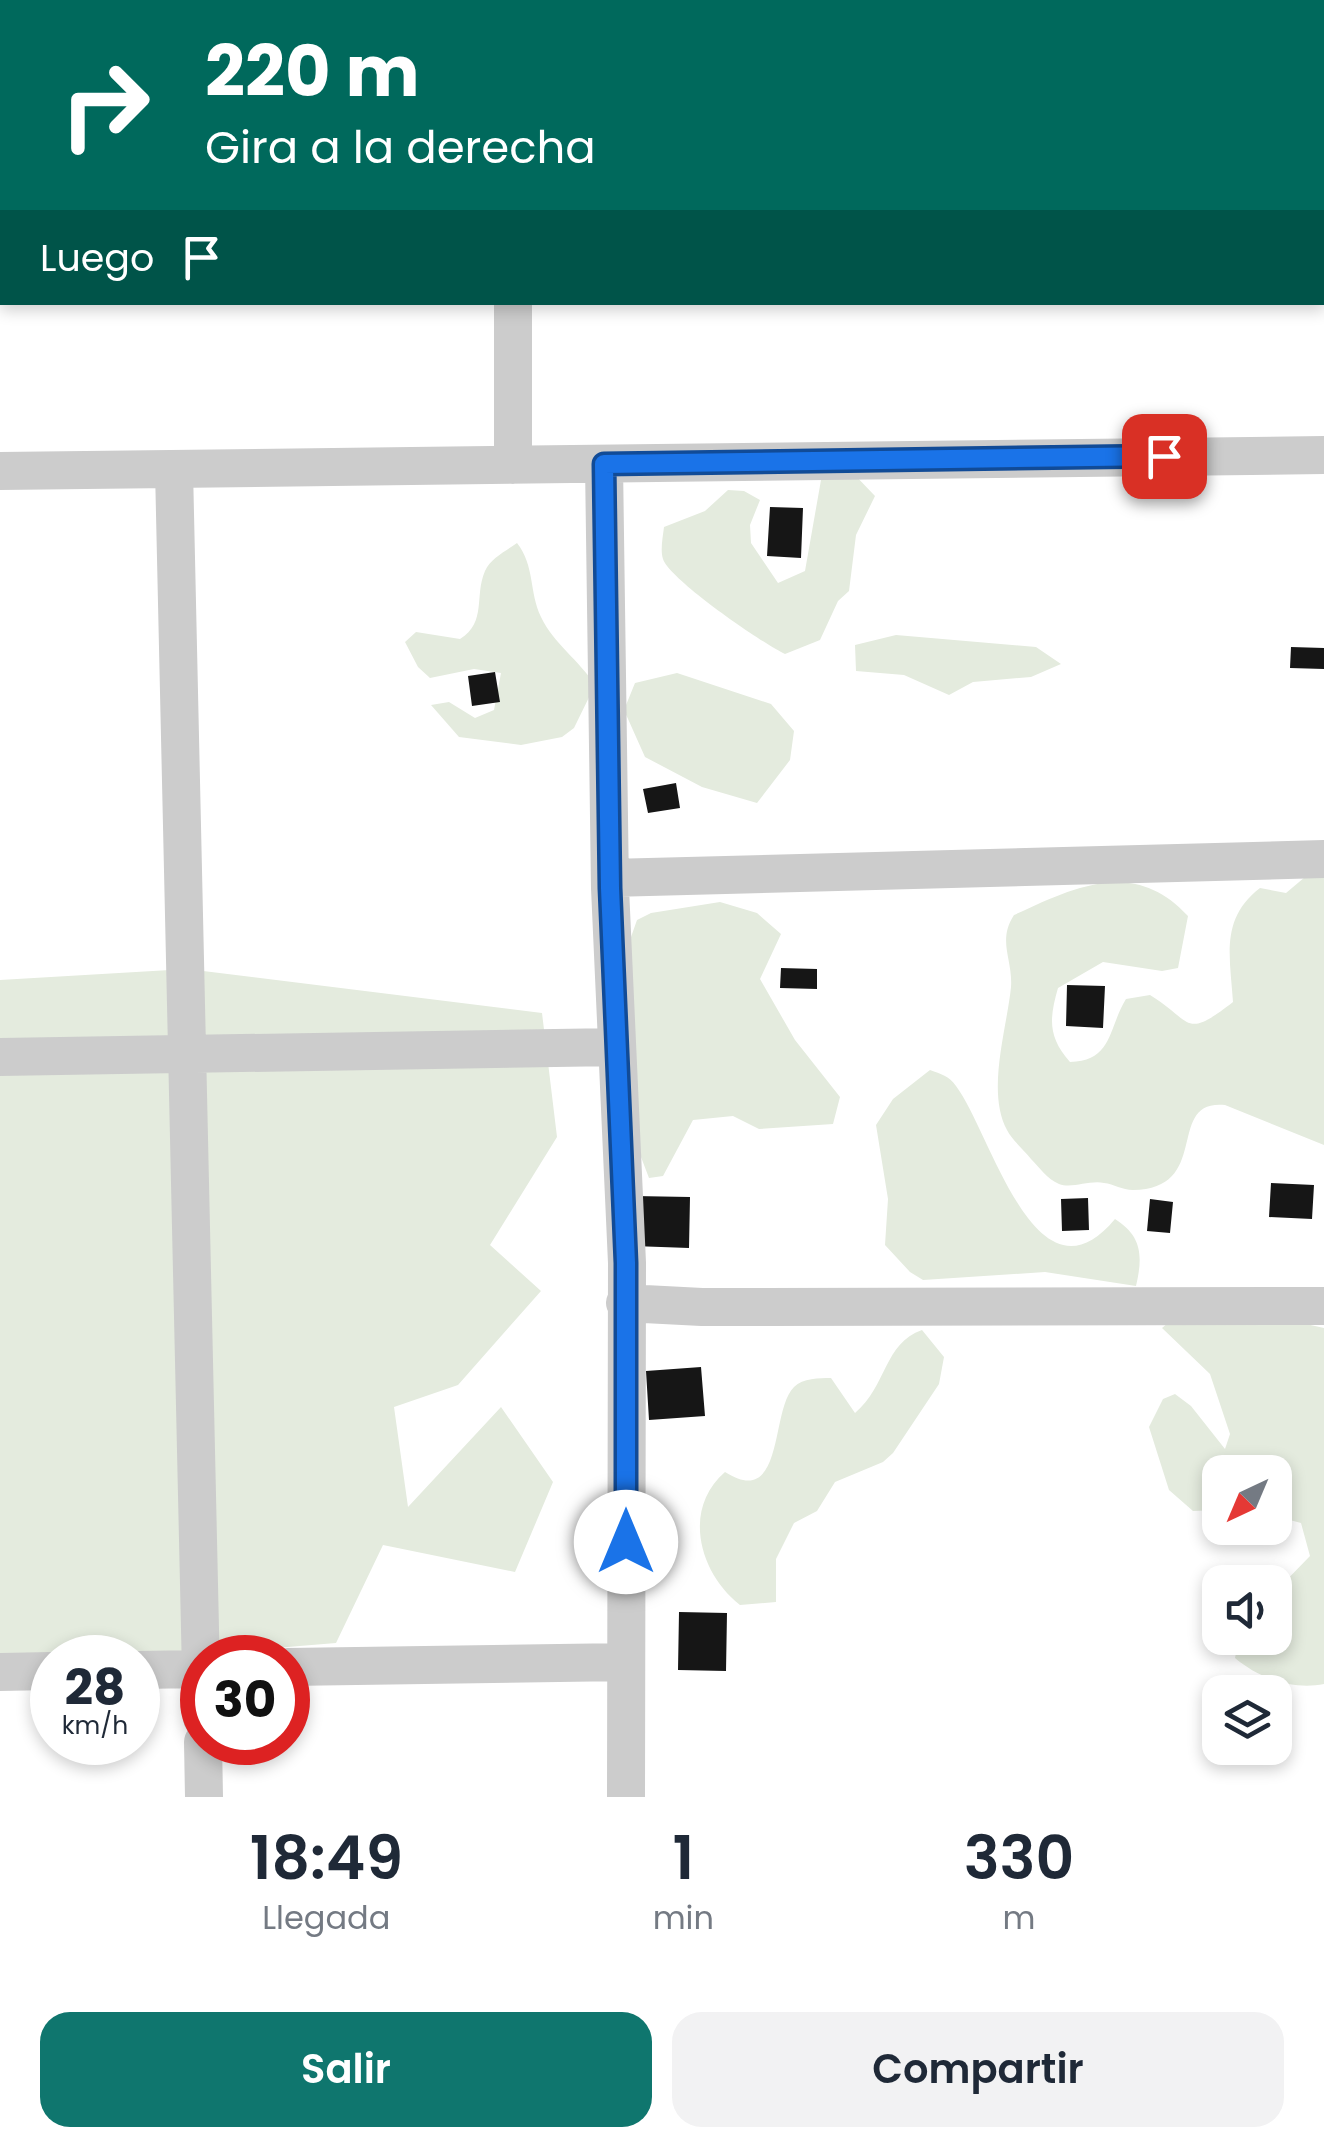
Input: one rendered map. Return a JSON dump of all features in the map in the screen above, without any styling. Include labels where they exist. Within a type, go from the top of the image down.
[{"type":"street","points":[[513,465],[514,305]]},
{"type":"street","points":[[0,471],[1324,454]]},
{"type":"street","points":[[604,464],[610,878],[625,1303],[626,1797]]},
{"type":"street","points":[[174,469],[201,1635]]},
{"type":"street","points":[[610,878],[1324,859]]},
{"type":"street","points":[[0,1056],[617,1047]]},
{"type":"street","points":[[625,1303],[702,1307],[1324,1306]]},
{"type":"street","points":[[310,1668],[626,1662]]},
{"type":"street","points":[[0,1672],[30,1672]]},
{"type":"street","points":[[203,1765],[204,1797]]},
{"type":"shaded area","points":[[852,472],[875,496],[856,535],[849,591],[838,601],[820,640],[785,654],[699,595],[663,559],[664,527],[705,511],[728,490],[744,491],[760,500],[750,525],[751,543],[778,583],[805,571],[821,480]]},
{"type":"shaded area","points":[[517,543],[527,561],[541,617],[595,685],[574,728],[562,737],[521,745],[459,737],[431,705],[449,702],[475,718],[494,710],[501,673],[474,669],[430,678],[418,667],[405,642],[416,632],[460,639],[468,632],[477,617],[485,571]]},
{"type":"shaded area","points":[[896,635],[1036,647],[1061,664],[1031,677],[973,682],[949,695],[904,675],[856,671],[855,645]]},
{"type":"shaded area","points":[[677,673],[771,704],[794,731],[790,760],[757,803],[702,787],[645,757],[624,710],[635,683]]},
{"type":"shaded area","points":[[1324,870],[1324,1145],[1225,1105],[1207,1107],[1196,1116],[1173,1175],[1157,1186],[1133,1190],[1098,1182],[1064,1185],[1047,1176],[1009,1134],[998,1097],[1011,987],[1006,942],[1014,915],[1082,887],[1126,883],[1147,887],[1168,898],[1188,916],[1178,968],[1162,971],[1103,962],[1058,988],[1052,1018],[1054,1036],[1070,1062],[1084,1060],[1102,1049],[1126,999],[1150,995],[1182,1019],[1196,1024],[1233,1002],[1230,939],[1238,912],[1260,888],[1286,893],[1305,877]]},
{"type":"shaded area","points":[[720,902],[757,913],[781,934],[760,979],[795,1040],[840,1097],[833,1124],[759,1129],[733,1116],[693,1120],[663,1176],[649,1178],[641,1157],[617,977],[637,920],[651,913]]},
{"type":"shaded area","points":[[187,969],[542,1013],[557,1137],[490,1245],[541,1291],[458,1385],[394,1407],[408,1507],[501,1407],[553,1482],[515,1572],[383,1545],[336,1643],[310,1645],[310,1635],[180,1635],[180,1656],[160,1657],[160,1635],[30,1635],[30,1663],[0,1670],[0,980]]},
{"type":"shaded area","points":[[930,1070],[956,1086],[1019,1205],[1039,1231],[1062,1245],[1087,1242],[1115,1219],[1131,1232],[1140,1256],[1136,1286],[1045,1272],[923,1280],[910,1272],[885,1245],[888,1199],[876,1125],[893,1099]]},
{"type":"shaded area","points":[[1174,1318],[1288,1320],[1324,1328],[1324,1684],[1301,1685],[1292,1684],[1292,1675],[1262,1675],[1235,1658],[1292,1655],[1292,1575],[1310,1556],[1301,1523],[1292,1521],[1292,1455],[1202,1455],[1202,1511],[1193,1511],[1169,1490],[1149,1427],[1163,1399],[1175,1394],[1191,1406],[1225,1449],[1230,1434],[1210,1374],[1162,1328]]},
{"type":"shaded area","points":[[922,1330],[944,1357],[939,1384],[893,1453],[883,1462],[835,1482],[817,1511],[794,1523],[776,1559],[776,1602],[740,1605],[714,1576],[701,1540],[703,1504],[712,1487],[725,1472],[744,1480],[758,1478],[767,1468],[787,1399],[798,1384],[831,1378],[855,1413],[874,1390],[900,1345]]},
{"type":"building","points":[[770,507],[803,508],[801,558],[767,556]]},
{"type":"building","points":[[1291,647],[1324,648],[1324,669],[1290,668]]},
{"type":"building","points":[[495,672],[500,702],[472,706],[468,676]]},
{"type":"building","points":[[676,783],[680,808],[648,813],[643,789]]},
{"type":"building","points":[[781,968],[817,969],[817,989],[780,988]]},
{"type":"building","points":[[1067,985],[1105,986],[1103,1028],[1066,1026]]},
{"type":"building","points":[[1271,1183],[1314,1185],[1312,1219],[1269,1217]]},
{"type":"building","points":[[634,1196],[690,1197],[689,1248],[633,1246]]},
{"type":"building","points":[[1088,1198],[1089,1230],[1062,1231],[1061,1199]]},
{"type":"building","points":[[1150,1199],[1173,1202],[1170,1233],[1147,1231]]},
{"type":"building","points":[[701,1367],[705,1416],[649,1420],[646,1371]]},
{"type":"building","points":[[679,1612],[727,1613],[726,1671],[678,1670]]},
{"type":"route","points":[[626,1542],[626,1263],[610,888],[604,464],[1164,456]]}]
